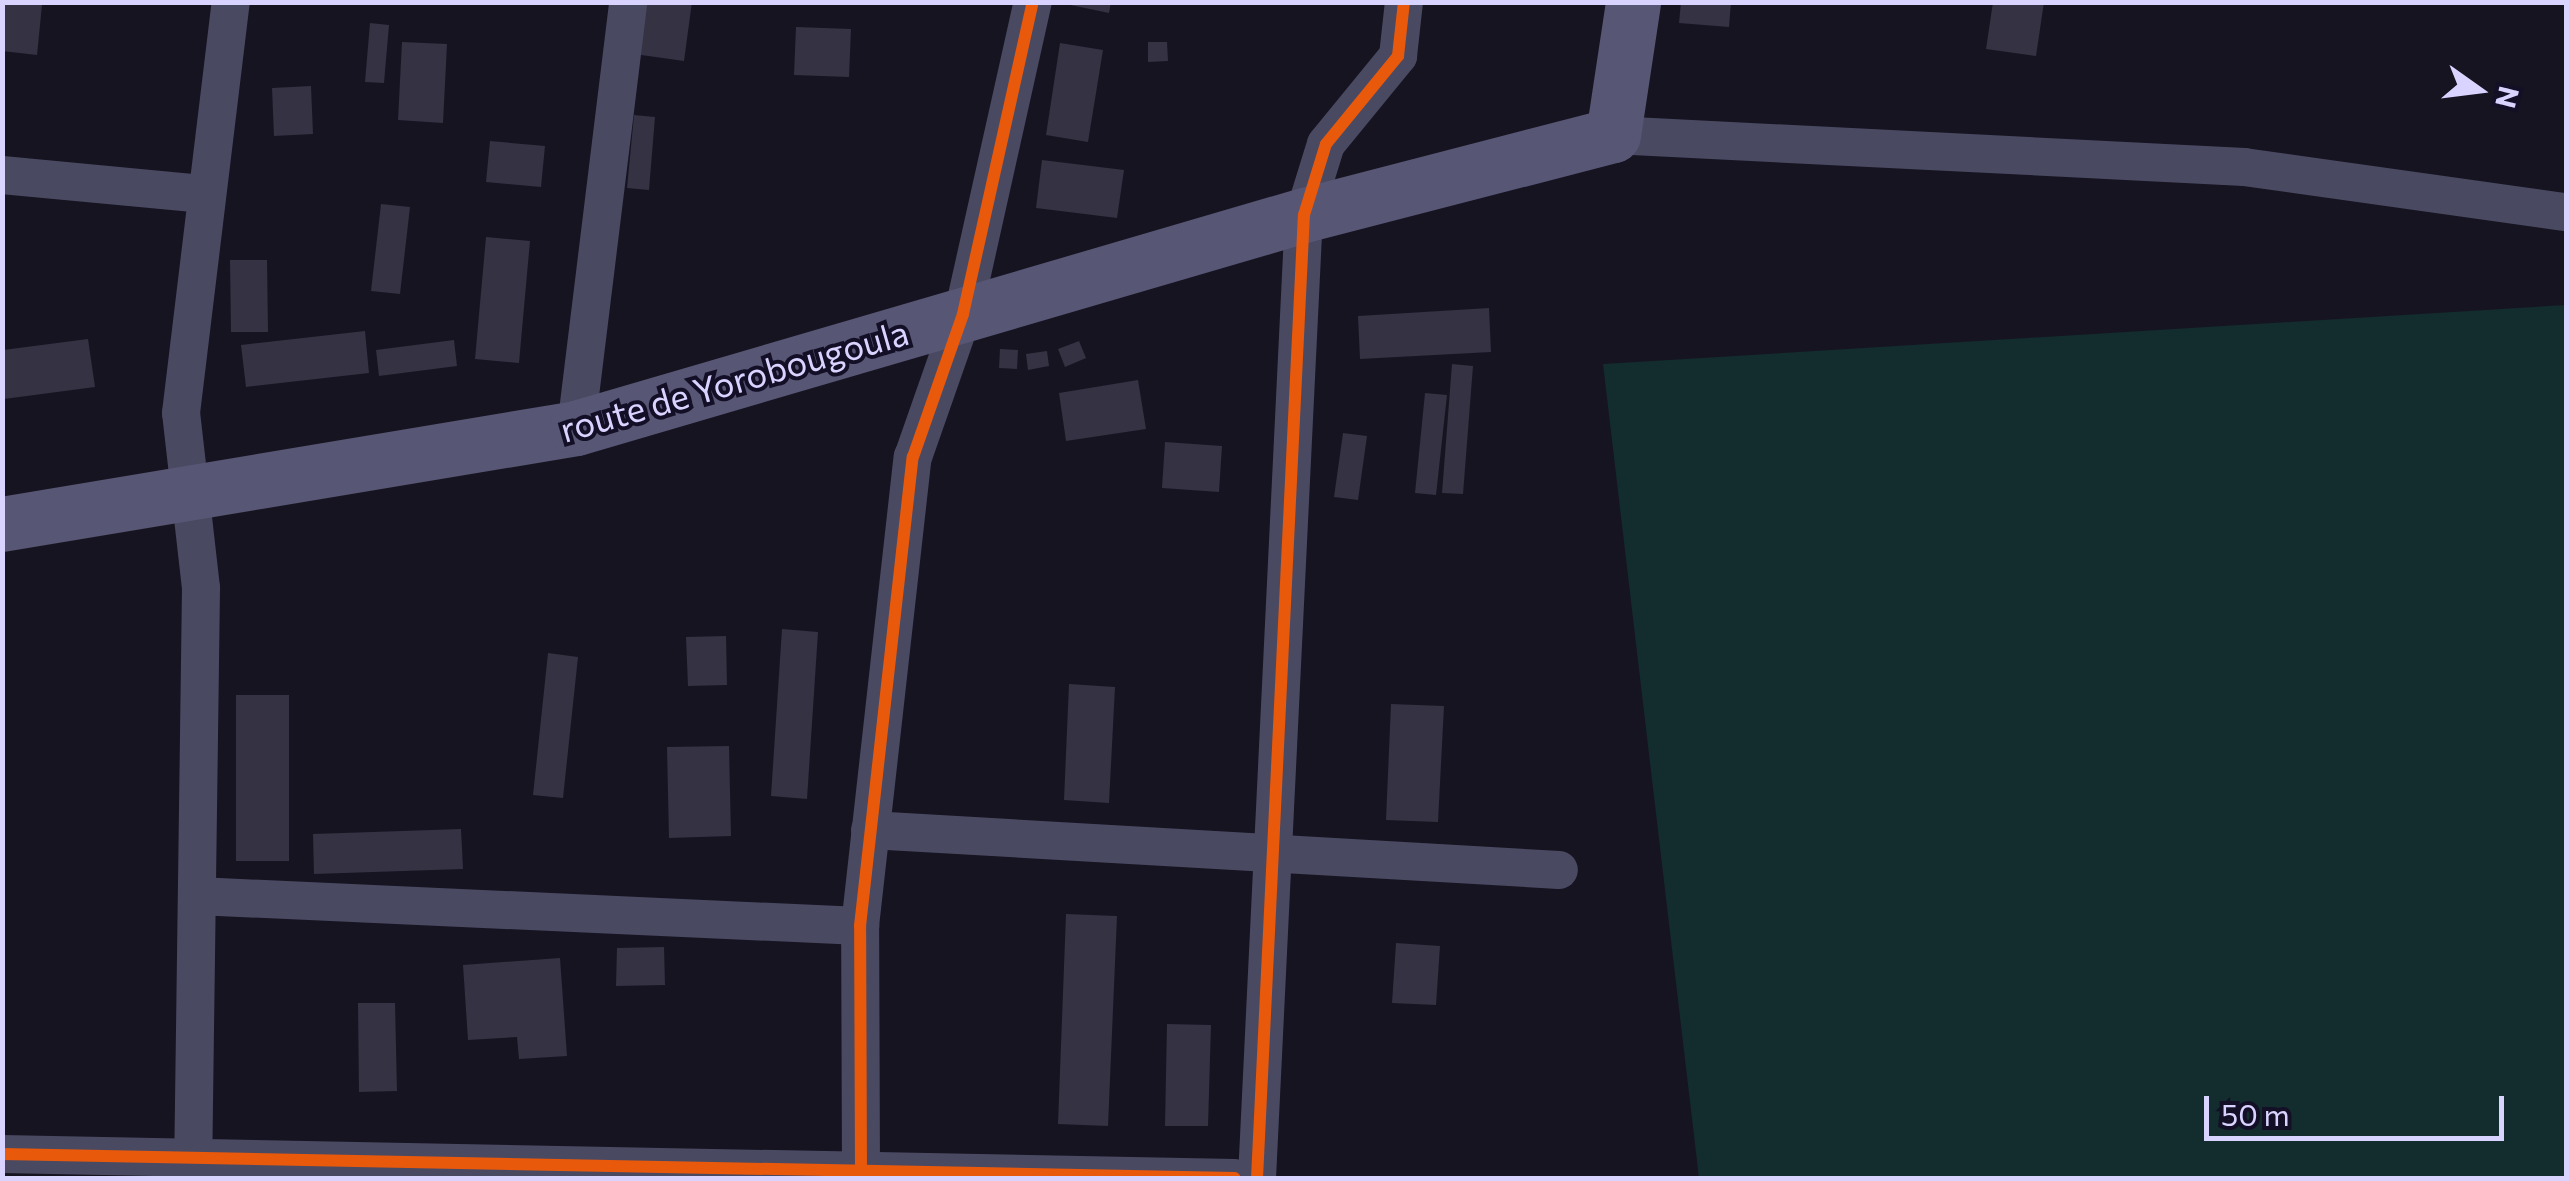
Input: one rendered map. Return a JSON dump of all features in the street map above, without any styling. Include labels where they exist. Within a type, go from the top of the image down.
[{"type":"main road","points":[[1612,135],[1634,2]]},
{"type":"main road","name":"route de Yorobougoula","points":[[2,524],[187,498],[576,428],[1304,215],[1612,135]]},
{"type":"street","points":[[193,1166],[201,588],[187,498],[181,412],[202,194],[231,2]]},
{"type":"street","points":[[576,428],[628,2]]},
{"type":"street","points":[[861,1174],[860,926],[912,457],[963,314],[1033,2]]},
{"type":"street","points":[[1257,1178],[1304,215],[1326,144],[1398,56],[1404,2]]},
{"type":"street","points":[[1612,135],[2244,167],[2566,212]]},
{"type":"street","points":[[2,175],[202,194]]},
{"type":"street","points":[[870,830],[1559,870]]},
{"type":"street","points":[[197,896],[860,926]]},
{"type":"street","points":[[2,1154],[193,1166],[1235,1178]]},
{"type":"green space","points":[[2566,305],[2566,1178],[1699,1178],[1603,364]]},
{"type":"building","points":[[2,2],[42,5],[37,55],[2,51]]},
{"type":"building","points":[[641,2],[692,2],[684,61],[634,54]]},
{"type":"building","points":[[1056,2],[1111,2],[1109,13]]},
{"type":"building","points":[[1681,2],[1731,2],[1729,27],[1679,23]]},
{"type":"building","points":[[1993,2],[2044,2],[2036,56],[1986,49]]},
{"type":"building","points":[[370,23],[389,25],[384,83],[365,82]]},
{"type":"building","points":[[796,27],[851,29],[849,77],[794,75]]},
{"type":"building","points":[[402,42],[447,44],[443,123],[398,120]]},
{"type":"building","points":[[1148,42],[1167,42],[1168,61],[1148,62]]},
{"type":"building","points":[[1060,43],[1103,50],[1088,142],[1046,135]]},
{"type":"building","points":[[311,86],[313,134],[274,136],[272,88]]},
{"type":"building","points":[[634,115],[655,117],[649,190],[627,188]]},
{"type":"building","points":[[490,141],[545,146],[541,187],[486,182]]},
{"type":"building","points":[[1042,160],[1124,170],[1117,218],[1036,208]]},
{"type":"building","points":[[381,204],[410,207],[400,294],[371,291]]},
{"type":"building","points":[[486,237],[530,241],[519,363],[475,359]]},
{"type":"building","points":[[230,260],[267,260],[268,332],[231,332]]},
{"type":"building","points":[[1489,308],[1491,352],[1360,359],[1358,316]]},
{"type":"building","points":[[365,331],[369,373],[246,387],[241,345]]},
{"type":"building","points":[[88,339],[95,387],[4,399],[3,350]]},
{"type":"building","points":[[454,340],[457,366],[379,376],[376,350]]},
{"type":"building","points":[[1079,341],[1086,358],[1065,367],[1058,349]]},
{"type":"building","points":[[1000,349],[1018,350],[1017,369],[999,368]]},
{"type":"building","points":[[1047,351],[1049,366],[1028,370],[1026,354]]},
{"type":"building","points":[[1452,364],[1473,366],[1463,494],[1442,493]]},
{"type":"building","points":[[1138,380],[1146,429],[1066,441],[1059,393]]},
{"type":"building","points":[[1425,393],[1447,395],[1436,495],[1415,493]]},
{"type":"building","points":[[1343,433],[1367,436],[1358,500],[1334,497]]},
{"type":"building","points":[[1165,442],[1222,446],[1219,492],[1162,488]]},
{"type":"building","points":[[782,629],[818,632],[807,799],[771,796]]},
{"type":"building","points":[[726,636],[727,685],[688,686],[686,637]]},
{"type":"building","points":[[548,653],[578,657],[563,798],[533,795]]},
{"type":"building","points":[[1069,684],[1115,687],[1109,803],[1064,800]]},
{"type":"building","points":[[236,695],[289,695],[289,861],[236,861]]},
{"type":"building","points":[[1391,704],[1444,706],[1438,822],[1386,820]]},
{"type":"building","points":[[729,746],[731,836],[669,838],[667,747]]},
{"type":"building","points":[[461,829],[463,869],[314,874],[313,834]]},
{"type":"building","points":[[1066,914],[1117,916],[1108,1126],[1058,1124]]},
{"type":"building","points":[[1396,943],[1440,946],[1436,1005],[1392,1003]]},
{"type":"building","points":[[664,947],[665,985],[616,986],[617,948]]},
{"type":"building","points":[[560,958],[567,1056],[519,1059],[517,1037],[468,1040],[463,965]]},
{"type":"building","points":[[358,1003],[395,1003],[397,1091],[359,1092]]},
{"type":"building","points":[[1167,1024],[1211,1025],[1208,1126],[1165,1126]]},
{"type":"cycle path","points":[[861,1178],[860,926],[913,457],[963,314],[1033,2]]},
{"type":"cycle path","points":[[1257,1178],[1304,215],[1326,144],[1398,56],[1404,2]]},
{"type":"cycle path","points":[[2,1154],[1235,1178]]}]
